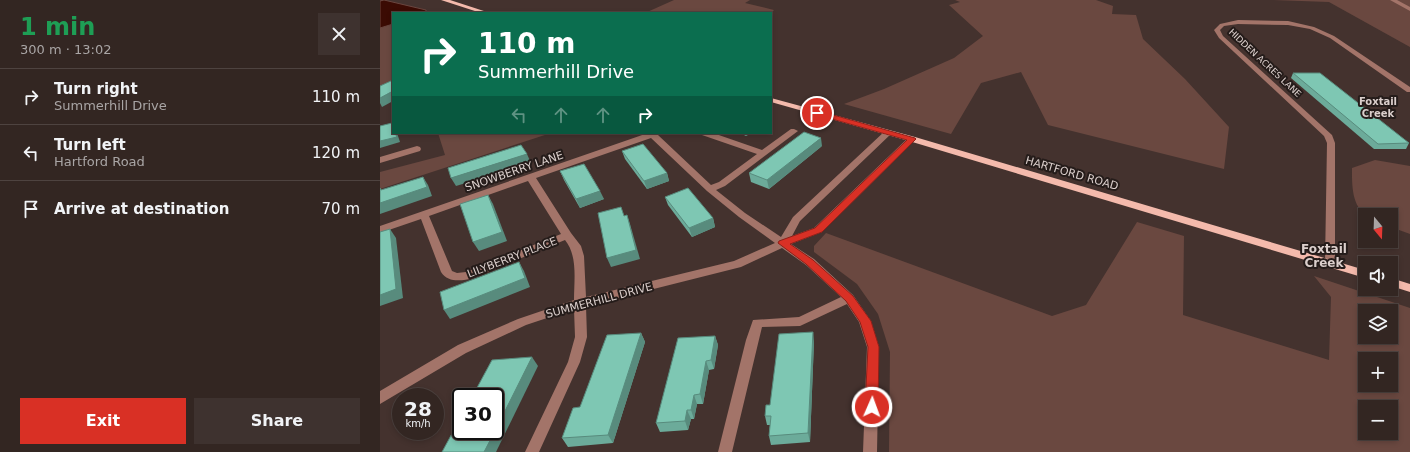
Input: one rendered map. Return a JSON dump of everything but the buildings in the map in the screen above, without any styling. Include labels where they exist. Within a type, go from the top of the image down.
[{"type":"main road","points":[[444,0],[484,12]]},
{"type":"main road","name":"HARTFORD ROAD","points":[[772,100],[912,139],[1358,272]]},
{"type":"main road","points":[[1398,284],[1410,288]]},
{"type":"street","points":[[1393,0],[1410,9]]},
{"type":"street","name":"HIDDEN ACRES LANE","points":[[1330,263],[1331,143],[1328,135],[1221,37],[1217,30],[1222,25],[1238,22],[1288,23],[1312,28],[1332,37],[1410,90]]},
{"type":"street","points":[[710,189],[722,184],[794,131]]},
{"type":"street","points":[[783,243],[796,219],[888,133]]},
{"type":"street","points":[[654,134],[710,189],[742,215],[810,262],[849,298],[865,321],[873,347],[870,452]]},
{"type":"street","name":"SNOWBERRY LANE","points":[[380,230],[654,134]]},
{"type":"street","points":[[708,134],[763,153]]},
{"type":"street","name":"SUMMERHILL DRIVE","points":[[380,398],[416,375],[494,334],[522,322],[580,303],[720,269],[752,258],[783,243],[818,230],[912,139]]},
{"type":"street","points":[[380,160],[417,149]]},
{"type":"street","points":[[531,178],[567,235],[576,246],[579,256],[580,303],[580,337],[574,362],[532,452]]},
{"type":"street","name":"LILYBERRY PLACE","points":[[424,215],[446,272],[454,277],[469,275],[567,235]]},
{"type":"street","points":[[726,452],[757,323],[800,321],[849,298]]},
{"type":"shaded area","points":[[384,0],[426,10],[426,12],[392,12],[392,24],[380,28],[380,1]]},
{"type":"shaded area","points":[[674,0],[750,0],[745,3],[774,10],[772,12],[647,12]]},
{"type":"shaded area","points":[[955,0],[1096,0],[1113,6],[1112,14],[1136,15],[1143,39],[1185,79],[1229,127],[1224,169],[1048,125],[1021,72],[981,83],[951,134],[844,104],[884,89],[954,58],[983,36],[949,5],[960,2]]},
{"type":"shaded area","points":[[1273,0],[1410,0],[1410,47],[1329,2]]},
{"type":"shaded area","points":[[392,24],[392,83],[380,89],[380,28]]},
{"type":"shaded area","points":[[438,134],[548,134],[380,189],[380,172],[445,155]]},
{"type":"shaded area","points":[[1375,160],[1410,166],[1410,234],[1398,230],[1398,208],[1359,208],[1354,195],[1352,168]]},
{"type":"shaded area","points":[[1137,222],[1184,236],[1183,315],[1329,360],[1331,297],[1314,276],[1358,291],[1358,296],[1374,296],[1398,304],[1410,308],[1410,452],[889,452],[890,352],[878,314],[857,284],[814,252],[814,246],[826,233],[1052,316],[1086,305]]},
{"type":"district","name":"Foxtail Creek","points":[[1378,106]]},
{"type":"district","name":"Foxtail Creek","points":[[1324,256]]},
{"type":"route","points":[[817,113],[912,139],[818,230],[783,243],[810,262],[838,287],[849,298],[865,321],[873,347],[872,407]]}]
